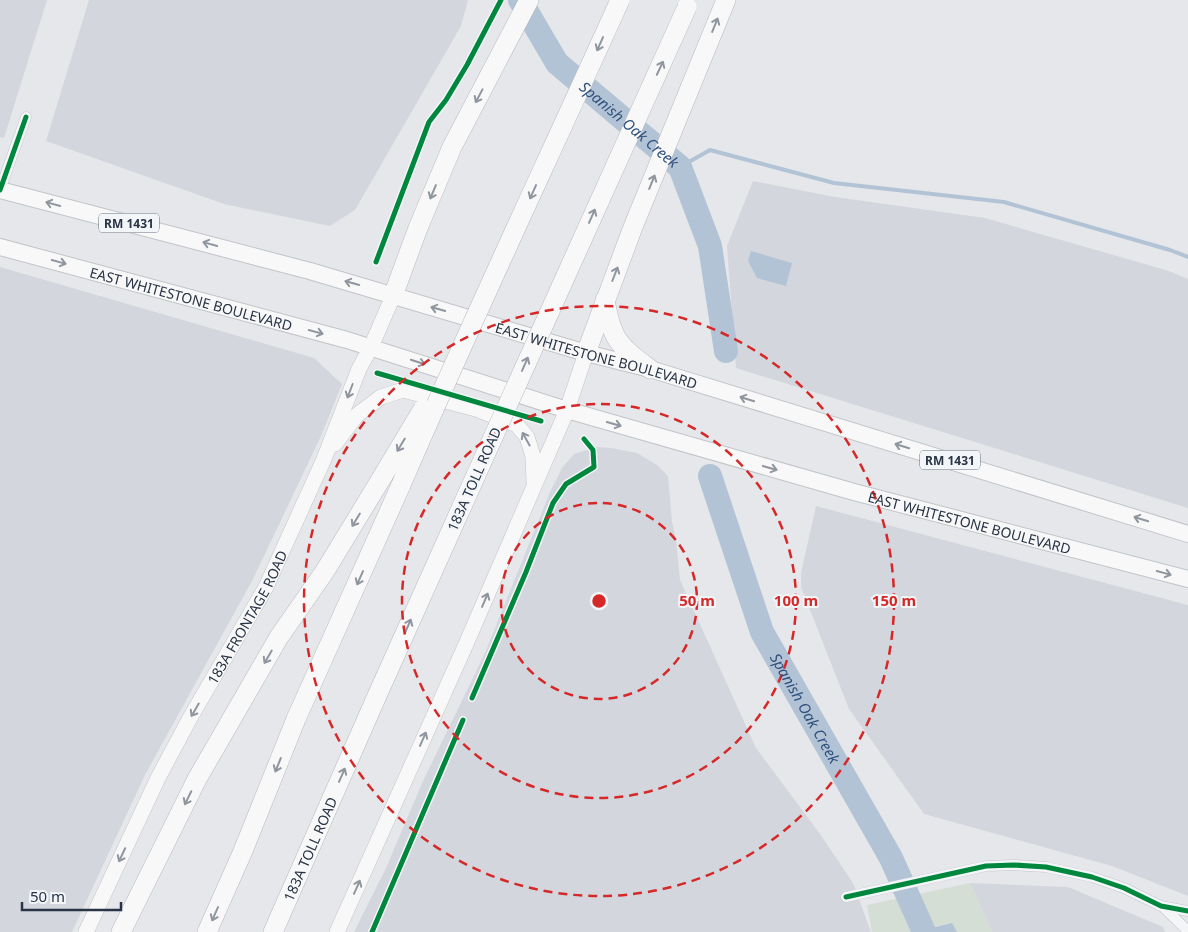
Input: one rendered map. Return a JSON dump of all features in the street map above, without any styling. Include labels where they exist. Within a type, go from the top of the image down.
[{"type":"highway","points":[[393,296],[418,228],[452,147],[529,0]]},
{"type":"highway","points":[[207,932],[243,851],[296,719],[462,344],[620,0]]},
{"type":"highway","points":[[586,353],[633,227],[726,0]]},
{"type":"highway","name":"183A TOLL ROAD","points":[[273,932],[462,504],[689,3]]},
{"type":"highway","points":[[605,300],[615,337],[629,353],[650,369]]},
{"type":"highway","points":[[122,932],[202,770],[279,637],[325,571],[462,344]]},
{"type":"main road","name":"EAST WHITESTONE BOULEVARD","points":[[0,190],[257,256],[586,353],[650,369],[1188,534]]},
{"type":"main road","name":"EAST WHITESTONE BOULEVARD","points":[[0,247],[371,347],[567,410],[854,492],[1188,579]]},
{"type":"main road","name":"183A FRONTAGE ROAD","points":[[86,932],[158,778],[190,718],[266,588],[324,459],[359,369],[371,347],[393,296]]},
{"type":"main road","points":[[337,932],[466,644],[567,410],[586,353]]},
{"type":"main road","points":[[324,459],[357,415],[380,397],[402,390],[476,409],[517,425],[527,437],[533,456],[534,486]]},
{"type":"street","points":[[0,190],[26,117]]},
{"type":"street","points":[[846,896],[986,866],[1046,866],[1092,877],[1124,888],[1161,906],[1188,931]]},
{"type":"street","points":[[1161,906],[1188,910]]},
{"type":"shaded area","points":[[0,0],[47,0],[4,138],[0,137]]},
{"type":"shaded area","points":[[89,0],[468,0],[461,26],[355,210],[330,226],[224,204],[46,141]]},
{"type":"shaded area","points":[[753,181],[835,197],[985,218],[1169,271],[1188,279],[1188,508],[736,368],[727,246]]},
{"type":"shaded area","points":[[0,267],[314,358],[342,384],[321,436],[253,579],[145,775],[72,932],[0,932]]},
{"type":"shaded area","points":[[597,447],[637,453],[657,465],[668,476],[680,580],[756,748],[820,834],[853,883],[871,932],[354,932],[386,868],[423,781],[485,653],[550,492],[562,468],[574,454]]},
{"type":"shaded area","points":[[816,506],[1188,605],[1188,896],[1112,866],[924,814],[849,709],[801,587],[801,573]]},
{"type":"shaded area","points":[[970,883],[1068,887],[1163,927],[1165,932],[992,932]]},
{"type":"shaded area","points":[[970,883],[992,932],[872,932],[867,905]]},
{"type":"water","points":[[751,251],[792,263],[786,286],[757,278],[748,261]]},
{"type":"water","points":[[952,923],[957,932],[916,932]]},
{"type":"waterway","name":"Spanish Oak Creek","points":[[520,0],[557,63],[680,167],[710,246],[726,351]]},
{"type":"waterway","points":[[680,167],[710,150],[834,183],[1004,202],[1170,250],[1188,257]]},
{"type":"waterway","name":"Spanish Oak Creek","points":[[710,476],[762,632],[891,858],[924,932]]},
{"type":"cycle path","points":[[376,262],[429,122],[446,100],[467,65],[501,0]]},
{"type":"cycle path","points":[[0,190],[26,117]]},
{"type":"cycle path","points":[[377,373],[541,421]]},
{"type":"cycle path","points":[[472,698],[526,572],[553,503],[566,484],[594,467],[593,450],[584,439]]},
{"type":"cycle path","points":[[372,932],[463,720]]},
{"type":"cycle path","points":[[846,897],[986,866],[1014,865],[1046,867],[1092,877],[1124,888],[1161,906],[1188,911]]}]
